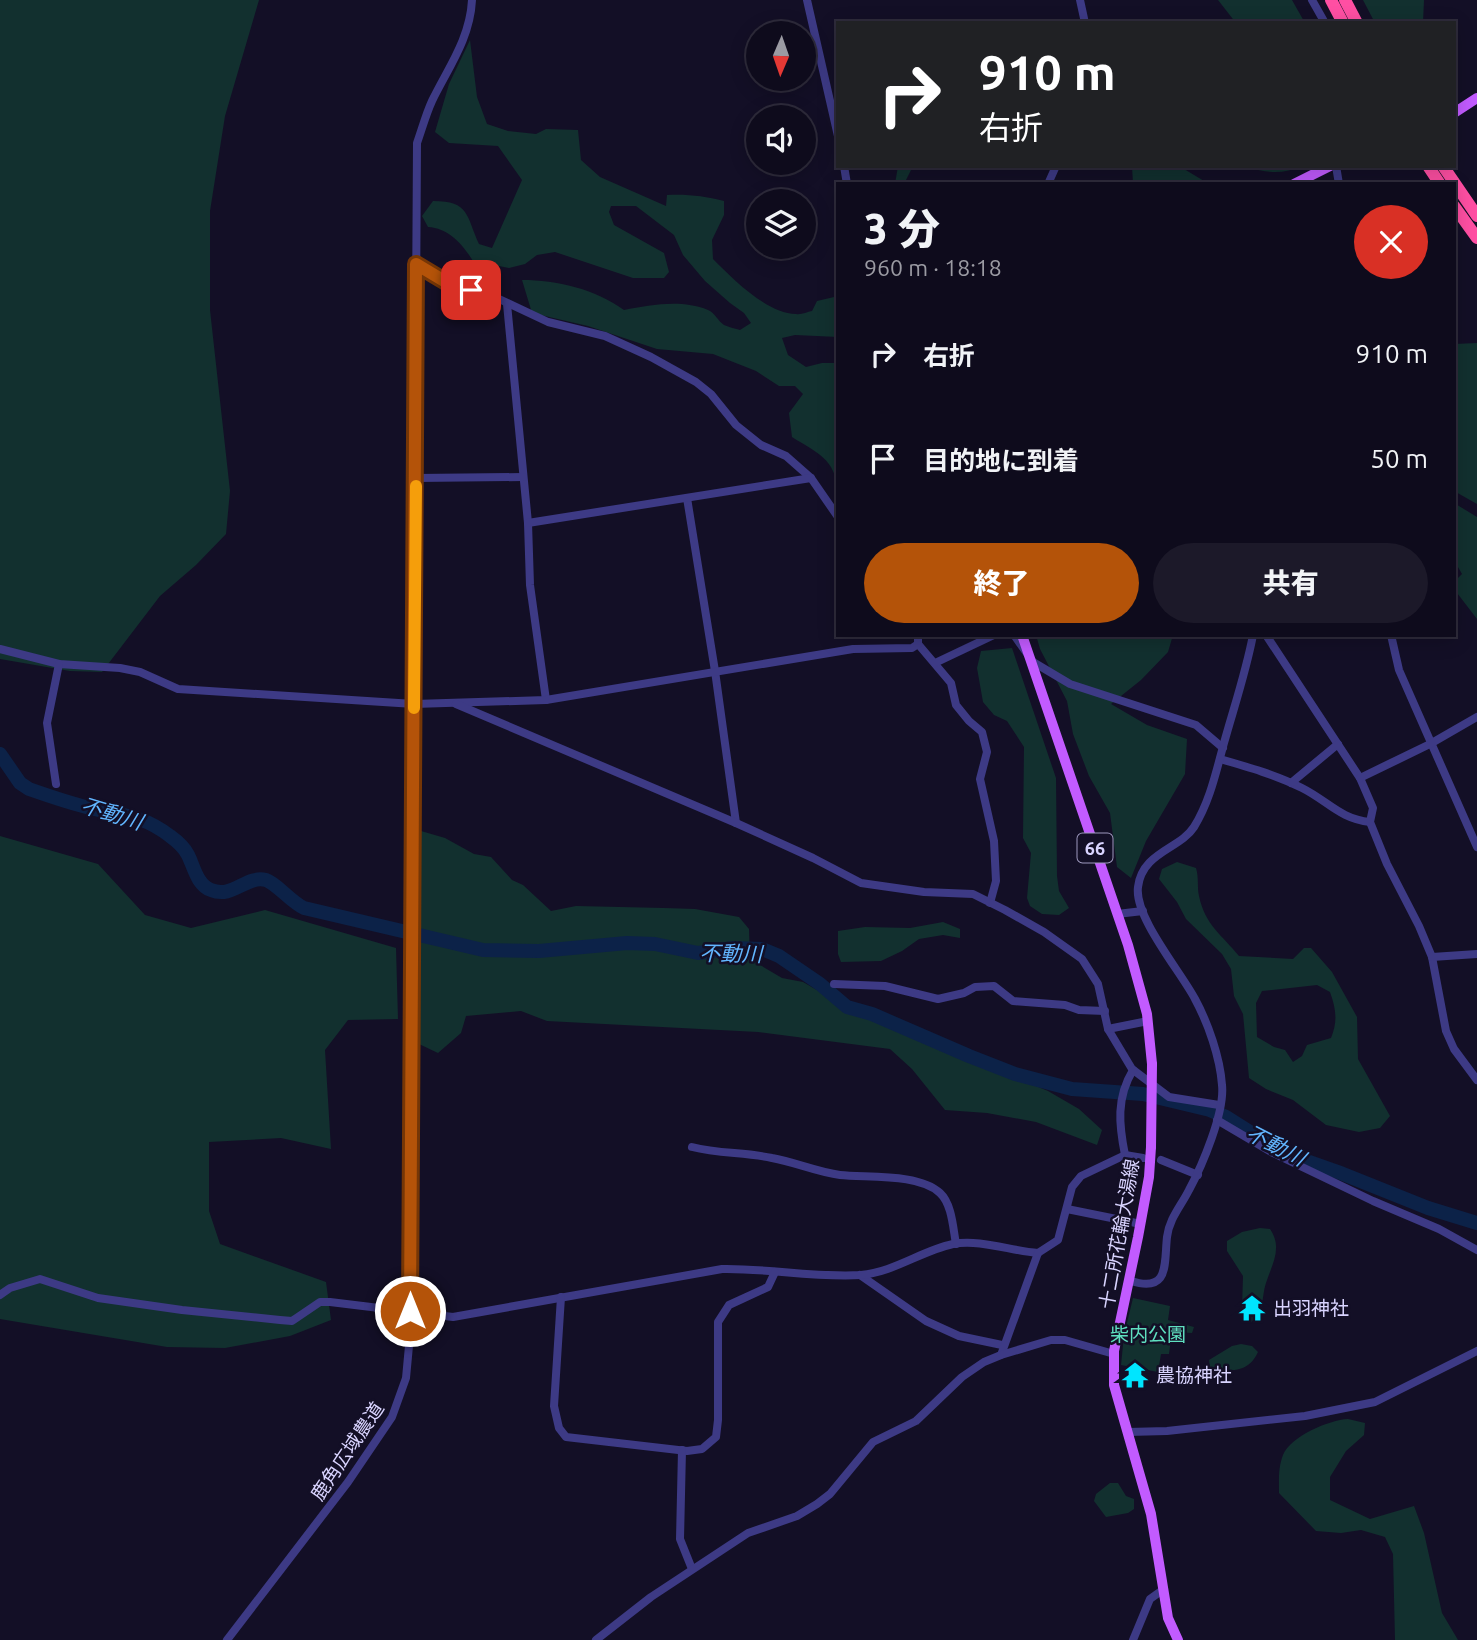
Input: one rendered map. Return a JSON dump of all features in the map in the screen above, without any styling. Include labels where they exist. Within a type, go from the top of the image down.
[{"type":"highway","points":[[1331,0],[1342,21]]},
{"type":"highway","points":[[1345,0],[1356,21]]},
{"type":"highway","points":[[1456,185],[1477,216]]},
{"type":"highway","points":[[1456,209],[1477,238]]},
{"type":"main road","points":[[1456,112],[1477,99]]},
{"type":"main road","points":[[1298,182],[1326,168]]},
{"type":"main road","name":"十二所花輪大湯線","points":[[1023,637],[1117,914],[1148,1021],[1152,1064],[1149,1177],[1114,1354],[1114,1385],[1152,1514],[1168,1618],[1178,1640]]},
{"type":"street","name":"鹿角広域農道","points":[[227,1640],[348,1482],[392,1417],[406,1378],[410,1335],[417,143],[431,103],[458,54],[471,13],[472,0]]},
{"type":"street","points":[[807,0],[836,127]]},
{"type":"street","points":[[1080,0],[1085,21]]},
{"type":"street","points":[[1312,0],[1324,21]]},
{"type":"street","points":[[416,264],[446,282],[497,298],[548,322],[605,336],[696,382],[711,394],[744,432],[761,445],[786,456],[811,478],[836,514]]},
{"type":"street","points":[[508,304],[528,523],[530,585],[546,700]]},
{"type":"street","points":[[416,478],[523,477]]},
{"type":"street","points":[[528,523],[811,478]]},
{"type":"street","points":[[687,498],[736,824]]},
{"type":"street","points":[[935,663],[990,637]]},
{"type":"street","points":[[1015,637],[1030,658],[1070,684],[1196,725],[1223,748]]},
{"type":"street","points":[[1130,1281],[1150,1284],[1157,1282],[1163,1275],[1171,1219],[1198,1175],[1218,1113],[1223,1087],[1210,1034],[1196,1000],[1170,961],[1143,911],[1138,884],[1154,857],[1192,830],[1210,796],[1252,637]]},
{"type":"street","points":[[1267,637],[1360,778],[1373,808],[1370,822],[1432,957],[1446,1031],[1454,1049],[1477,1080]]},
{"type":"street","points":[[1391,637],[1399,670],[1477,847]]},
{"type":"street","points":[[0,649],[58,664],[140,672],[178,689],[414,704],[546,700],[853,649],[912,648],[918,640],[951,683],[956,705],[982,732],[987,752],[980,779],[993,841],[996,881],[990,903]]},
{"type":"street","points":[[56,784],[47,723],[58,664]]},
{"type":"street","points":[[450,701],[813,858],[861,883],[924,892],[973,894],[990,903],[1044,932],[1082,959],[1098,984],[1108,1029],[1133,1070],[1169,1097],[1218,1113],[1319,1176],[1439,1229],[1477,1250]]},
{"type":"street","points":[[1360,778],[1430,744],[1477,716]]},
{"type":"street","points":[[1291,783],[1338,744]]},
{"type":"street","points":[[1220,759],[1291,783],[1355,821],[1370,822]]},
{"type":"street","points":[[1117,914],[1143,911]]},
{"type":"street","points":[[1432,957],[1477,954]]},
{"type":"street","points":[[834,984],[885,986],[938,999],[964,993],[975,987],[994,986],[1013,1001],[1105,1011]]},
{"type":"street","points":[[1108,1029],[1148,1021]]},
{"type":"street","points":[[1125,1155],[1119,1119],[1122,1099],[1133,1070]]},
{"type":"street","points":[[692,1147],[713,1153],[772,1158],[840,1175],[888,1176],[926,1186],[938,1191],[945,1199],[956,1244]]},
{"type":"street","points":[[1002,1350],[1038,1253],[1058,1240],[1072,1187],[1081,1176],[1125,1155],[1143,1158]]},
{"type":"street","points":[[1161,1160],[1198,1175]]},
{"type":"street","points":[[1067,1209],[1141,1224]]},
{"type":"street","points":[[0,1295],[10,1288],[40,1279],[98,1298],[280,1320],[292,1321],[320,1302],[453,1317],[722,1269],[755,1268],[788,1274],[860,1275],[877,1273],[956,1244],[985,1245],[1038,1253]]},
{"type":"street","points":[[561,1297],[554,1406],[559,1428],[566,1437],[682,1450],[702,1449],[716,1437],[718,1322],[729,1305],[768,1287],[775,1272]]},
{"type":"street","points":[[860,1275],[926,1321],[959,1336],[1002,1350]]},
{"type":"street","points":[[596,1640],[651,1597],[748,1533],[797,1516],[817,1504],[830,1494],[873,1442],[916,1421],[962,1377],[1002,1350],[1051,1340],[1065,1340],[1114,1354]]},
{"type":"street","points":[[1128,1432],[1167,1431],[1305,1416],[1375,1402],[1477,1351]]},
{"type":"street","points":[[682,1450],[680,1539],[692,1569]]},
{"type":"street","points":[[1133,1640],[1150,1599],[1164,1590]]},
{"type":"green space","points":[[0,0],[259,0],[225,116],[210,211],[210,310],[230,491],[226,534],[160,596],[102,672],[70,671],[0,659]]},
{"type":"green space","points":[[1218,0],[1292,0],[1304,21],[1234,21]]},
{"type":"green space","points":[[1363,0],[1424,0],[1423,21],[1374,21]]},
{"type":"green space","points":[[470,40],[477,97],[487,124],[508,131],[536,134],[546,129],[578,130],[581,160],[600,177],[666,206],[667,195],[724,201],[724,215],[712,240],[713,259],[740,285],[773,308],[798,314],[812,311],[817,301],[836,298],[836,337],[795,335],[782,338],[788,355],[806,367],[836,363],[836,480],[829,464],[817,452],[792,437],[789,413],[803,394],[795,386],[779,386],[756,371],[713,354],[657,349],[588,326],[532,313],[522,280],[575,287],[601,296],[624,310],[666,304],[687,305],[708,310],[724,325],[734,329],[740,330],[751,323],[744,313],[705,281],[683,255],[674,235],[636,206],[611,206],[609,212],[614,225],[664,253],[669,272],[664,278],[633,278],[555,252],[537,255],[525,264],[509,268],[473,261],[460,243],[449,234],[428,227],[422,216],[433,201],[454,204],[465,212],[479,244],[492,248],[522,180],[498,146],[449,143],[435,132],[449,84]]},
{"type":"green space","points":[[898,168],[912,168],[905,182],[895,182]]},
{"type":"green space","points":[[1132,168],[1182,168],[1206,182],[1133,182]]},
{"type":"green space","points":[[1252,168],[1296,168],[1273,172]]},
{"type":"green space","points":[[1477,343],[1477,504],[1456,492],[1456,344]]},
{"type":"green space","points":[[1456,504],[1477,517],[1477,619],[1456,592],[1456,580],[1462,574],[1456,564]]},
{"type":"green space","points":[[1037,637],[1172,637],[1168,652],[1141,680],[1111,704],[1147,725],[1187,739],[1185,774],[1146,841],[1131,878],[1117,867],[1110,813],[1089,776],[1073,734],[1067,701]]},
{"type":"green space","points":[[1012,648],[1056,778],[1057,876],[1059,891],[1069,908],[1059,915],[1042,914],[1030,906],[1027,898],[1031,853],[1023,838],[1024,747],[1007,721],[994,715],[983,702],[977,668],[981,651]]},
{"type":"green space","points":[[421,831],[445,838],[474,854],[491,857],[512,880],[523,885],[551,911],[576,906],[664,908],[695,909],[739,917],[749,929],[750,959],[782,978],[803,982],[843,1005],[1048,1091],[1079,1109],[1102,1130],[1097,1145],[1036,1122],[987,1113],[945,1110],[912,1069],[890,1049],[758,1032],[547,1021],[521,1011],[466,1016],[461,1033],[438,1053],[419,1044]]},
{"type":"green space","points":[[0,836],[98,864],[145,915],[191,928],[265,910],[396,948],[398,1019],[348,1020],[325,1050],[331,1149],[281,1138],[209,1142],[209,1211],[220,1244],[326,1282],[331,1320],[290,1336],[225,1348],[167,1347],[0,1319]]},
{"type":"green space","points":[[1177,862],[1196,868],[1199,896],[1205,915],[1239,956],[1293,959],[1304,948],[1311,948],[1332,972],[1357,1017],[1358,1059],[1390,1116],[1380,1128],[1359,1132],[1326,1125],[1293,1100],[1266,1089],[1249,1078],[1243,1014],[1234,996],[1231,969],[1222,954],[1186,919],[1159,879],[1162,869]],"holes":[[[1317,985],[1330,992],[1335,1015],[1331,1038],[1307,1045],[1302,1056],[1293,1062],[1285,1050],[1257,1037],[1256,1003],[1262,991]]]},
{"type":"green space","points":[[943,922],[960,929],[960,938],[943,935],[919,939],[881,961],[841,962],[838,954],[838,931],[865,927],[910,928]]},
{"type":"green space","points":[[1270,1229],[1276,1249],[1260,1310],[1250,1323],[1242,1308],[1243,1276],[1227,1251],[1227,1241],[1242,1232]]},
{"type":"green space","name":"柴内公園","points":[[1133,1298],[1170,1306],[1168,1320],[1194,1327],[1192,1333],[1172,1332],[1169,1354],[1161,1354],[1158,1372],[1121,1365],[1124,1335]]},
{"type":"green space","points":[[1232,1346],[1252,1346],[1258,1352],[1250,1364],[1235,1370],[1214,1372],[1210,1368],[1209,1360]]},
{"type":"green space","points":[[1348,1419],[1365,1423],[1364,1435],[1346,1451],[1330,1477],[1330,1500],[1370,1519],[1414,1506],[1424,1533],[1442,1613],[1458,1640],[1395,1640],[1393,1554],[1385,1537],[1361,1530],[1341,1533],[1316,1531],[1279,1493],[1280,1465],[1287,1448],[1311,1430]]},
{"type":"green space","points":[[1110,1483],[1118,1483],[1126,1496],[1134,1499],[1134,1509],[1128,1513],[1106,1517],[1094,1501],[1096,1494]]},
{"type":"waterway","name":"不動川","points":[[0,754],[20,783],[29,789],[82,806],[132,817],[160,829],[182,847],[199,880],[211,890],[226,892],[252,881],[266,880],[304,908],[483,950],[539,951],[627,943],[655,944],[698,953],[734,948],[762,949],[779,956],[820,984],[847,1007],[872,1014],[1015,1074],[1072,1089],[1143,1094],[1210,1110],[1275,1148],[1428,1208],[1477,1223]]},
{"type":"slow traffic","points":[[414,708],[416,486]]},
{"type":"place","name":"出羽神社","points":[[1252,1308]]},
{"type":"place","name":"農協神社","points":[[1135,1375]]},
{"type":"route","points":[[410,1311],[416,264],[446,282],[471,290]]}]
